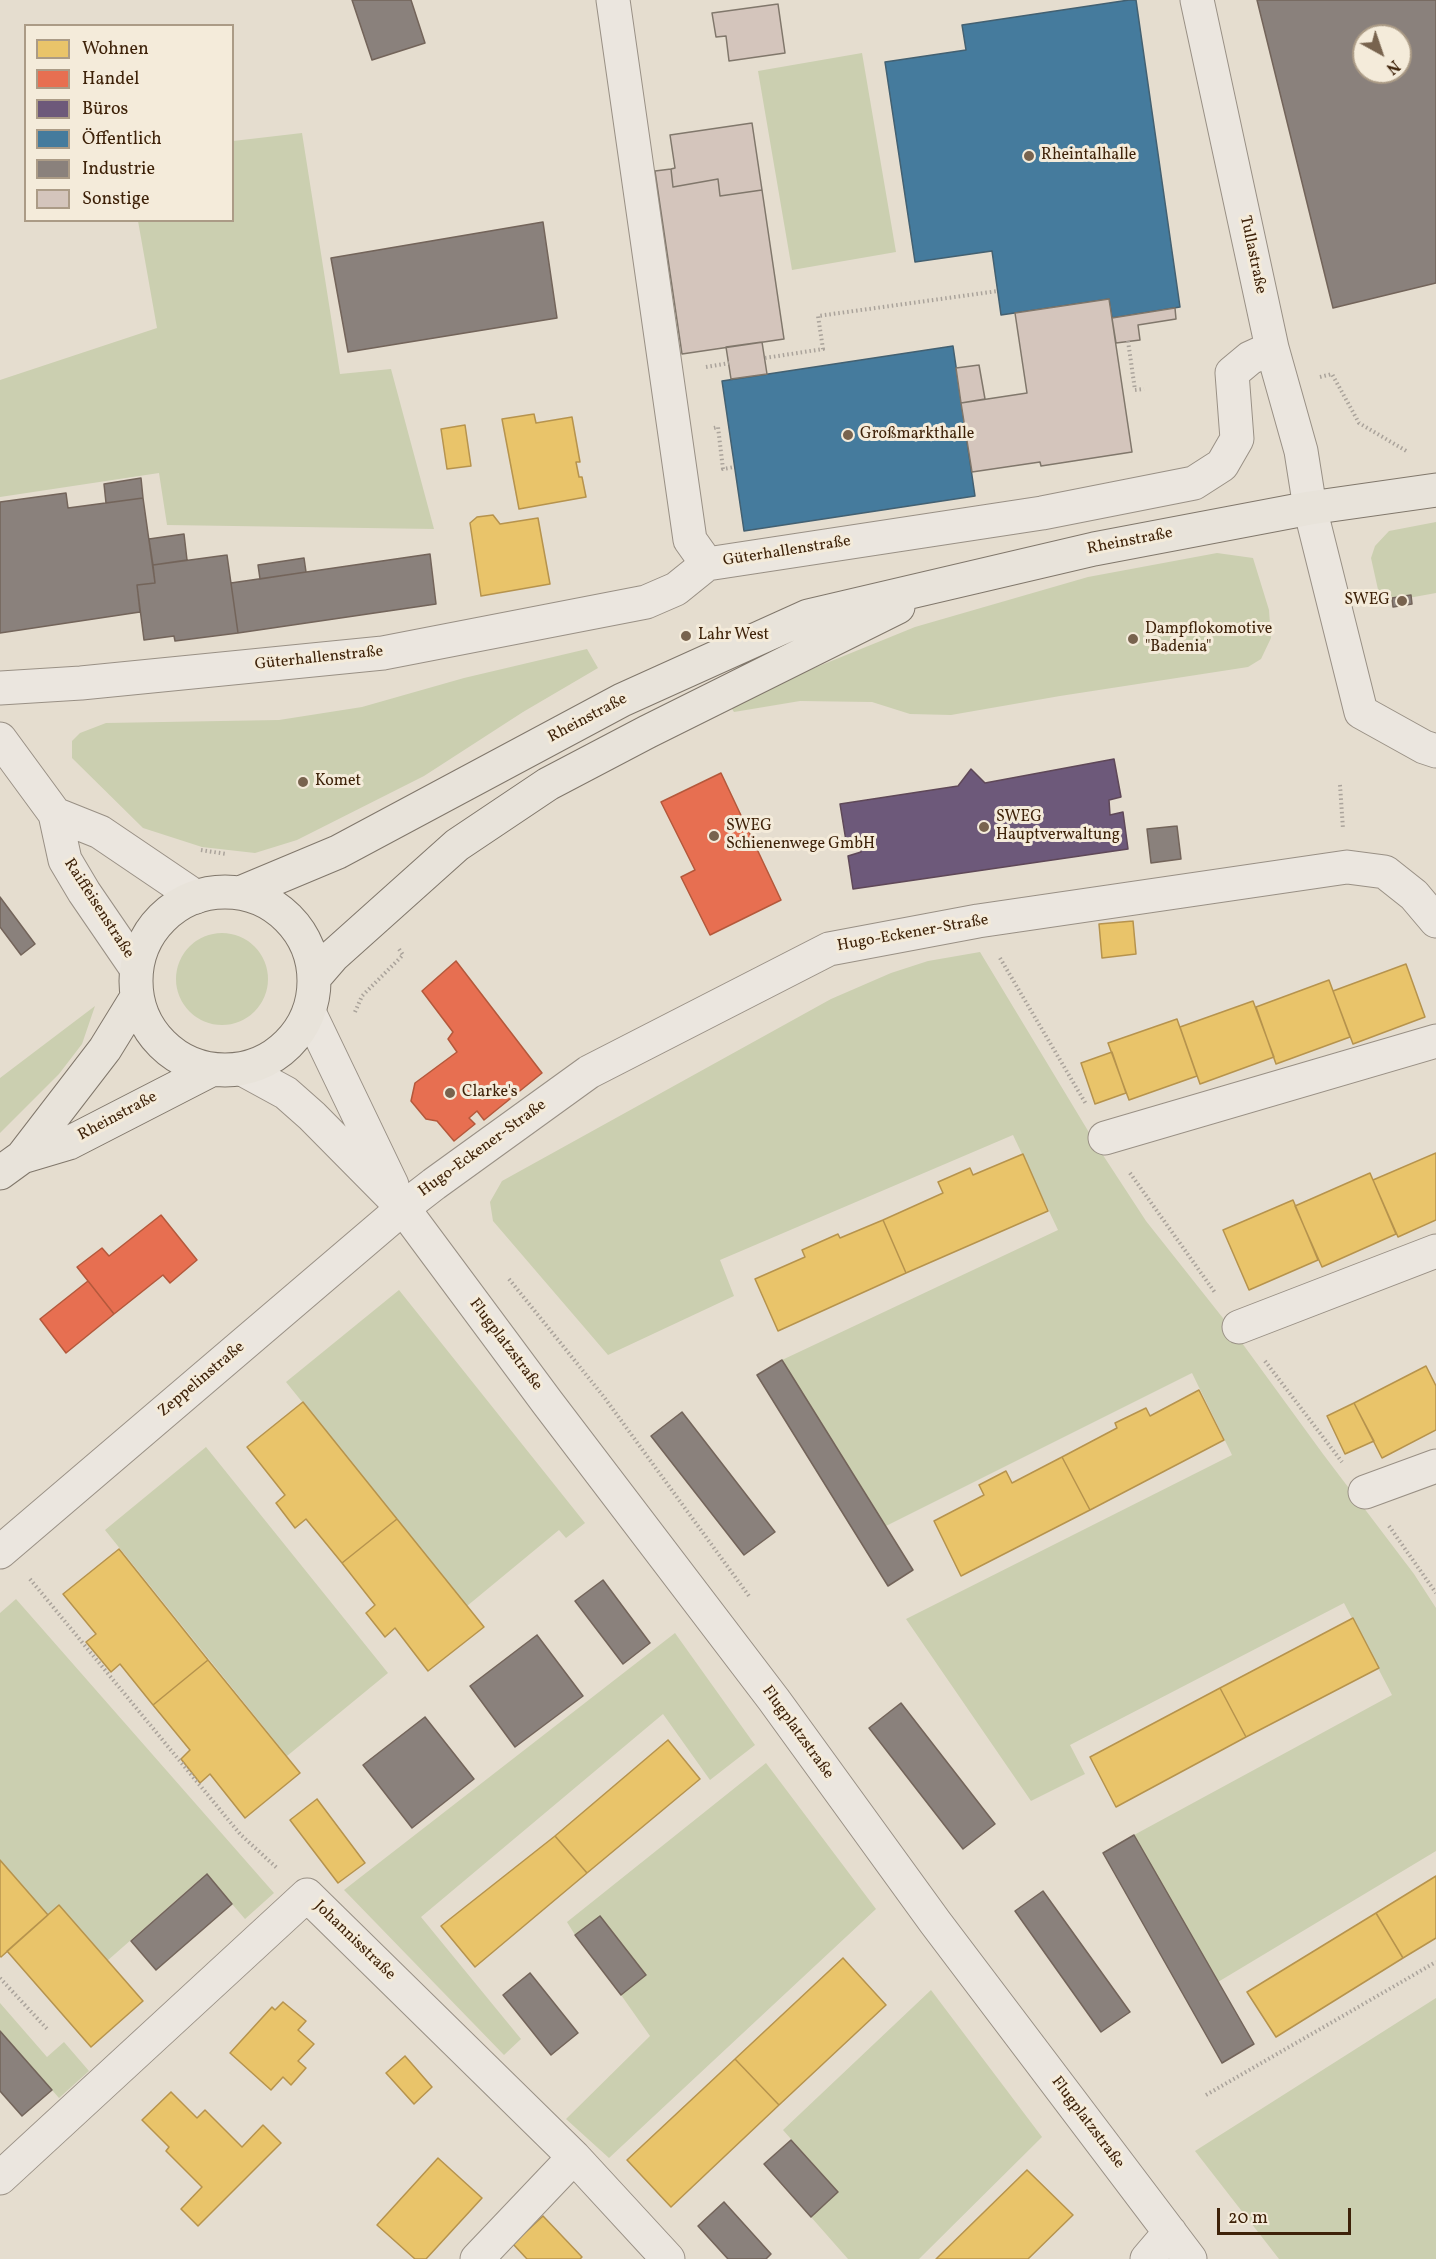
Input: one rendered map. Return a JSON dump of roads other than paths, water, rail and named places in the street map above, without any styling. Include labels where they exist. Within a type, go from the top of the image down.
[{"type":"main road","name":"Rheinstraße","points":[[240,893],[338,852],[622,700],[808,616],[1094,549],[1310,508],[1436,490]]},
{"type":"main road","name":"Rheinstraße","points":[[314,978],[333,956],[457,845],[548,784],[647,732],[951,581]]},
{"type":"main road","points":[[218,892],[240,893],[263,900],[284,913],[300,932],[310,954],[314,978],[309,1012],[299,1032],[283,1049],[264,1061],[227,1069],[190,1064],[171,1053],[154,1037],[143,1018],[137,982],[143,945],[156,924],[175,908],[196,897],[218,892]]},
{"type":"main road","name":"Rheinstraße","points":[[11,1165],[105,1049],[137,982]]},
{"type":"main road","name":"Rheinstraße","points":[[11,1165],[69,1143],[227,1069]]},
{"type":"street","points":[[613,0],[690,540],[707,564]]},
{"type":"street","name":"Tullastraße","points":[[1197,0],[1272,348],[1281,387],[1301,451],[1310,508],[1361,712],[1432,747]]},
{"type":"street","name":"Güterhallenstraße","points":[[0,688],[81,683],[403,649],[645,602],[676,589],[707,564],[1042,513],[1194,483],[1222,465],[1237,439],[1232,373],[1250,358],[1272,348]]},
{"type":"street","name":"Raiffeisenstraße","points":[[0,739],[54,814],[64,860],[137,982]]},
{"type":"street","points":[[54,814],[100,832],[196,897]]},
{"type":"street","name":"Hugo-Eckener-Straße","points":[[403,1208],[589,1071],[829,948],[978,921],[1347,867],[1386,872],[1414,894],[1436,921]]},
{"type":"street","name":"Flugplatzstraße","points":[[309,1012],[403,1208]]},
{"type":"street","points":[[1105,1138],[1436,1041]]},
{"type":"street","name":"Flugplatzstraße","points":[[227,1069],[286,1093],[312,1116],[403,1208],[547,1402],[774,1700],[942,1932],[1190,2259]]},
{"type":"street","name":"Zeppelinstraße","points":[[2,1550],[403,1208]]},
{"type":"street","points":[[1239,1327],[1436,1251]]},
{"type":"street","points":[[1365,1492],[1436,1466]]},
{"type":"street","name":"Johannisstraße","points":[[0,2178],[307,1895],[574,2157],[668,2259]]},
{"type":"street","points":[[477,2259],[574,2157]]},
{"type":"street","points":[[1148,2259],[1170,2232]]},
{"type":"place","name":"Rheintalhalle","points":[[1029,156]]},
{"type":"place","name":"Großmarkthalle","points":[[848,435]]},
{"type":"place","name":"SWEG","points":[[1402,601]]},
{"type":"place","name":"Lahr West","points":[[686,636]]},
{"type":"place","name":"Dampflokomotive \"Badenia\"","points":[[1133,639]]},
{"type":"place","name":"Komet","points":[[303,782]]},
{"type":"place","name":"SWEG Hauptverwaltung","points":[[984,827]]},
{"type":"place","name":"SWEG Schienenwege GmbH","points":[[714,836]]},
{"type":"place","name":"Clarke's","points":[[450,1093]]}]
